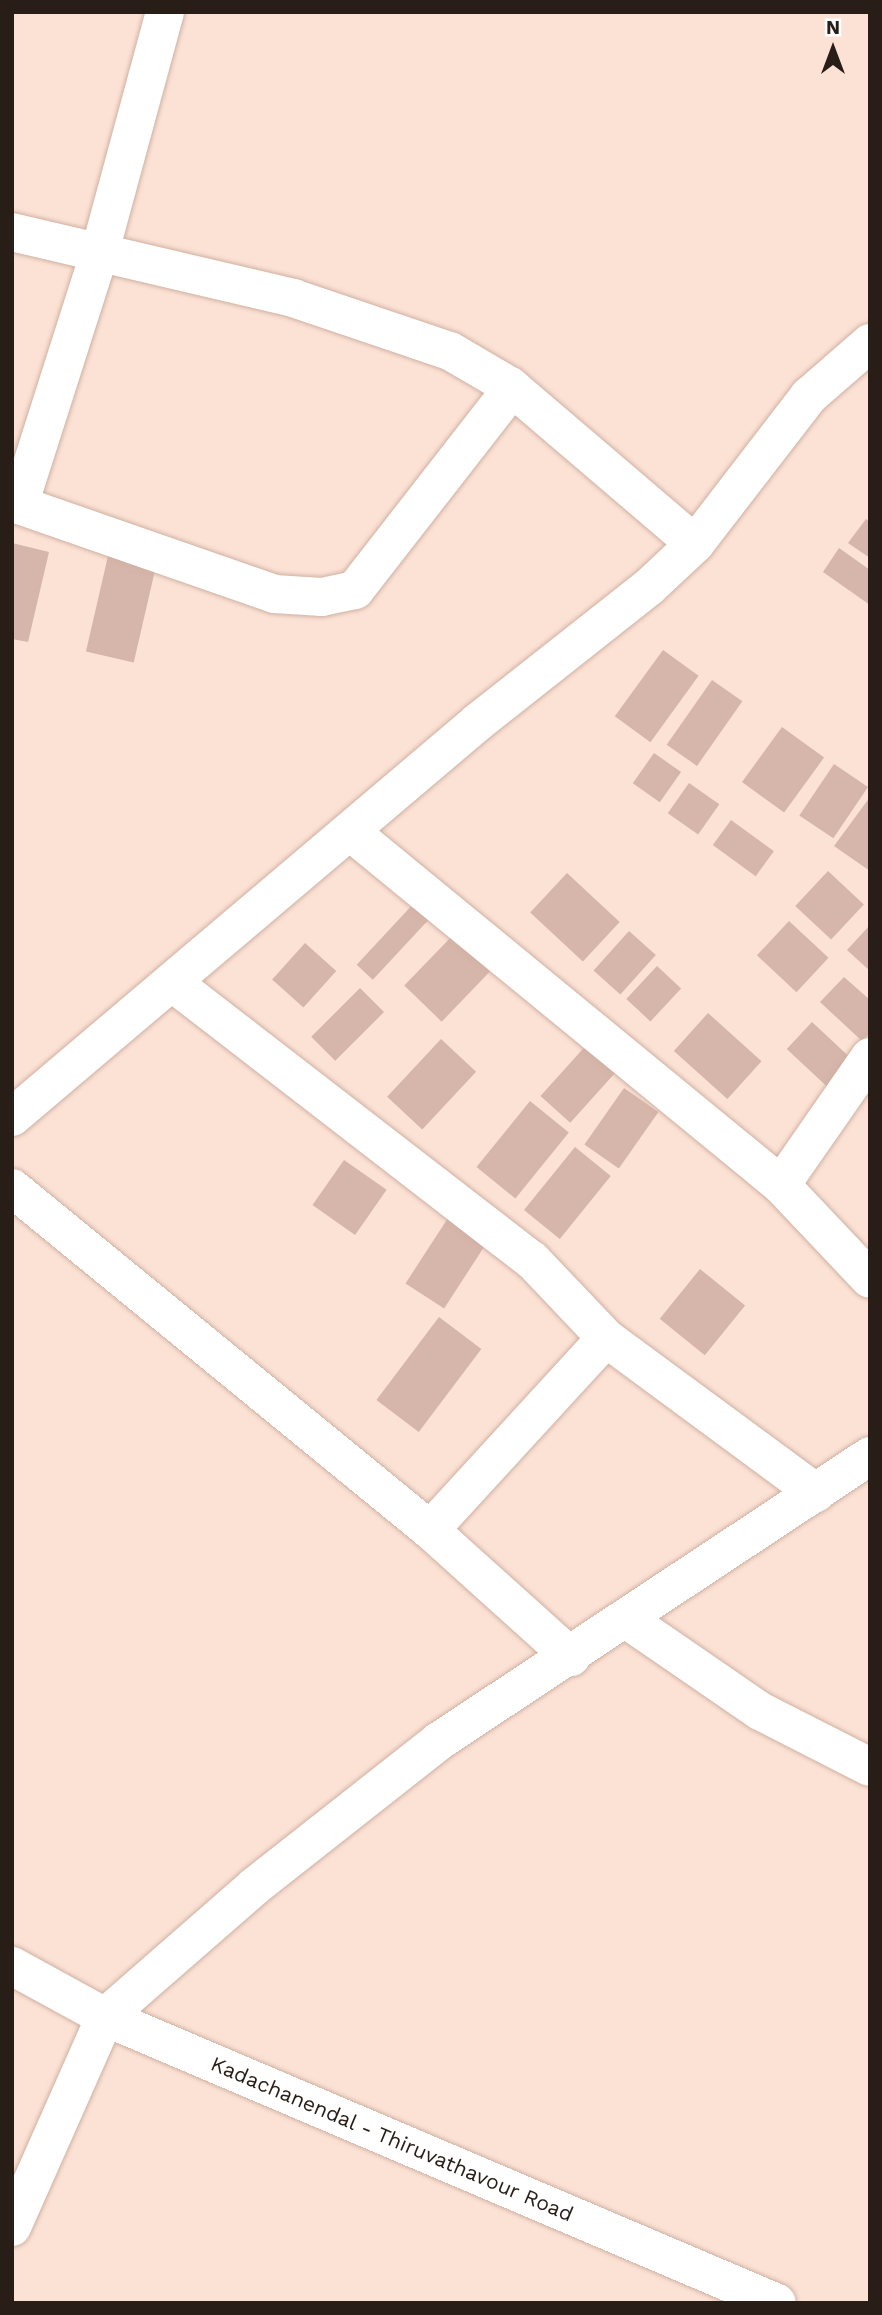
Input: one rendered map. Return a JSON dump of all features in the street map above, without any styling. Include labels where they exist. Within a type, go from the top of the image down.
[{"type":"street","points":[[165,12],[99,255],[15,504],[274,594],[322,597],[355,590],[512,388]]},
{"type":"street","points":[[12,232],[99,255],[293,298],[450,351],[512,388],[695,544]]},
{"type":"street","points":[[12,1117],[695,544],[766,443],[865,353]]},
{"type":"street","points":[[352,833],[781,1185],[870,1279]]},
{"type":"street","points":[[173,983],[532,1260],[606,1338],[816,1493]]},
{"type":"street","points":[[781,1185],[870,1057]]},
{"type":"street","points":[[12,1188],[430,1530],[571,1657]]},
{"type":"street","points":[[430,1530],[606,1338]]},
{"type":"street","points":[[12,2227],[105,2017],[256,1886],[439,1741],[629,1620],[870,1456]]},
{"type":"street","points":[[629,1620],[760,1711],[870,1767]]},
{"type":"street","name":"Kadachanendal - Thiruvathavour Road","points":[[12,1966],[105,2017],[777,2303]]},
{"type":"building","points":[[866,519],[870,522],[870,558],[848,543]]},
{"type":"building","points":[[12,543],[49,552],[28,642],[12,639]]},
{"type":"building","points":[[839,548],[870,570],[870,605],[823,572]]},
{"type":"building","points":[[108,556],[156,567],[134,663],[86,651]]},
{"type":"building","points":[[663,650],[699,676],[650,742],[615,716]]},
{"type":"building","points":[[712,680],[742,701],[697,766],[667,745]]},
{"type":"building","points":[[782,727],[824,758],[784,813],[742,782]]},
{"type":"building","points":[[654,753],[681,772],[660,802],[633,783]]},
{"type":"building","points":[[834,764],[868,787],[833,838],[799,815]]},
{"type":"building","points":[[689,783],[719,804],[698,835],[668,813]]},
{"type":"building","points":[[870,797],[870,871],[834,846]]},
{"type":"building","points":[[731,820],[774,851],[756,876],[713,845]]},
{"type":"building","points":[[828,871],[864,904],[831,940],[795,906]]},
{"type":"building","points":[[567,873],[620,922],[583,962],[530,912]]},
{"type":"building","points":[[416,901],[432,916],[373,980],[357,965]]},
{"type":"building","points":[[789,921],[828,958],[796,992],[757,955]]},
{"type":"building","points":[[870,925],[870,971],[847,950]]},
{"type":"building","points":[[629,931],[656,955],[620,994],[594,970]]},
{"type":"building","points":[[455,933],[492,969],[442,1022],[404,986]]},
{"type":"building","points":[[305,943],[336,971],[303,1008],[272,979]]},
{"type":"building","points":[[657,966],[681,989],[650,1021],[626,999]]},
{"type":"building","points":[[844,977],[870,1000],[870,1033],[862,1041],[820,1002]]},
{"type":"building","points":[[360,988],[384,1012],[335,1061],[311,1037]]},
{"type":"building","points":[[708,1013],[762,1061],[727,1099],[674,1051]]},
{"type":"building","points":[[812,1022],[853,1060],[828,1087],[787,1049]]},
{"type":"building","points":[[441,1039],[476,1072],[422,1130],[387,1097]]},
{"type":"building","points":[[590,1041],[620,1068],[570,1123],[540,1096]]},
{"type":"building","points":[[624,1088],[658,1112],[619,1169],[584,1145]]},
{"type":"building","points":[[530,1101],[569,1132],[515,1199],[477,1167]]},
{"type":"building","points":[[575,1147],[611,1176],[560,1239],[524,1210]]},
{"type":"building","points":[[344,1160],[387,1190],[355,1235],[312,1205]]},
{"type":"building","points":[[448,1218],[487,1243],[444,1308],[406,1283]]},
{"type":"building","points":[[700,1269],[745,1306],[705,1355],[660,1319]]},
{"type":"building","points":[[439,1317],[481,1349],[419,1432],[376,1400]]}]
